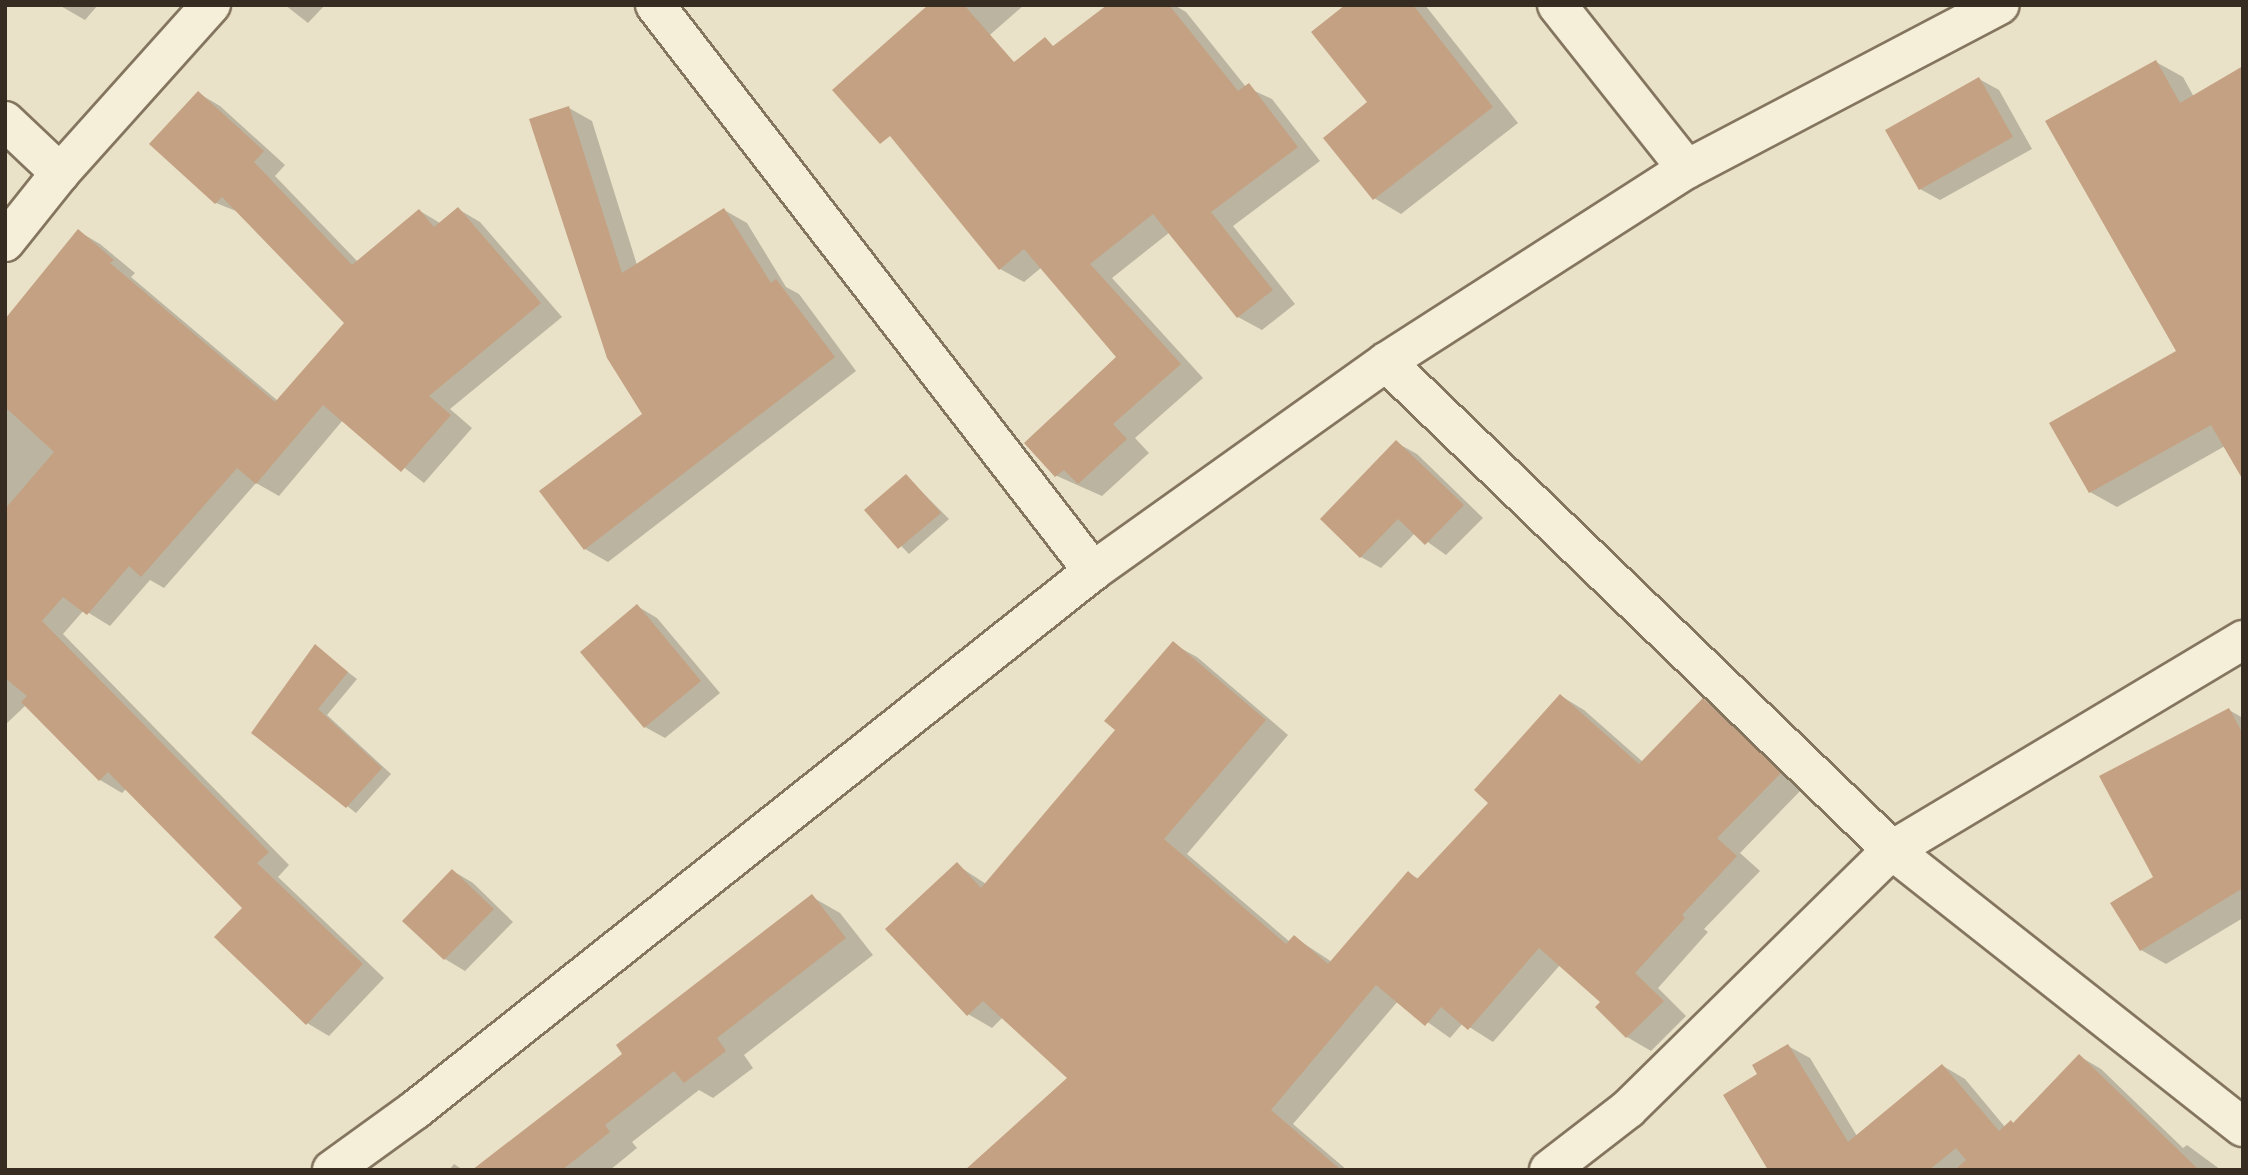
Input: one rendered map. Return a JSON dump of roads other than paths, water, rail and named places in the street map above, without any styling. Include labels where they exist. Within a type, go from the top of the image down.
[{"type":"street","points":[[5,242],[60,173],[211,5]]},
{"type":"street","points":[[654,5],[1093,571]]},
{"type":"street","points":[[1557,5],[1687,169]]},
{"type":"street","points":[[332,1170],[415,1110],[1093,571],[1386,362],[1687,169],[2000,5]]},
{"type":"street","points":[[5,121],[60,173]]},
{"type":"street","points":[[1386,362],[1892,850],[2243,1127]]},
{"type":"street","points":[[1549,1170],[1628,1109],[1892,850],[2243,640]]}]
